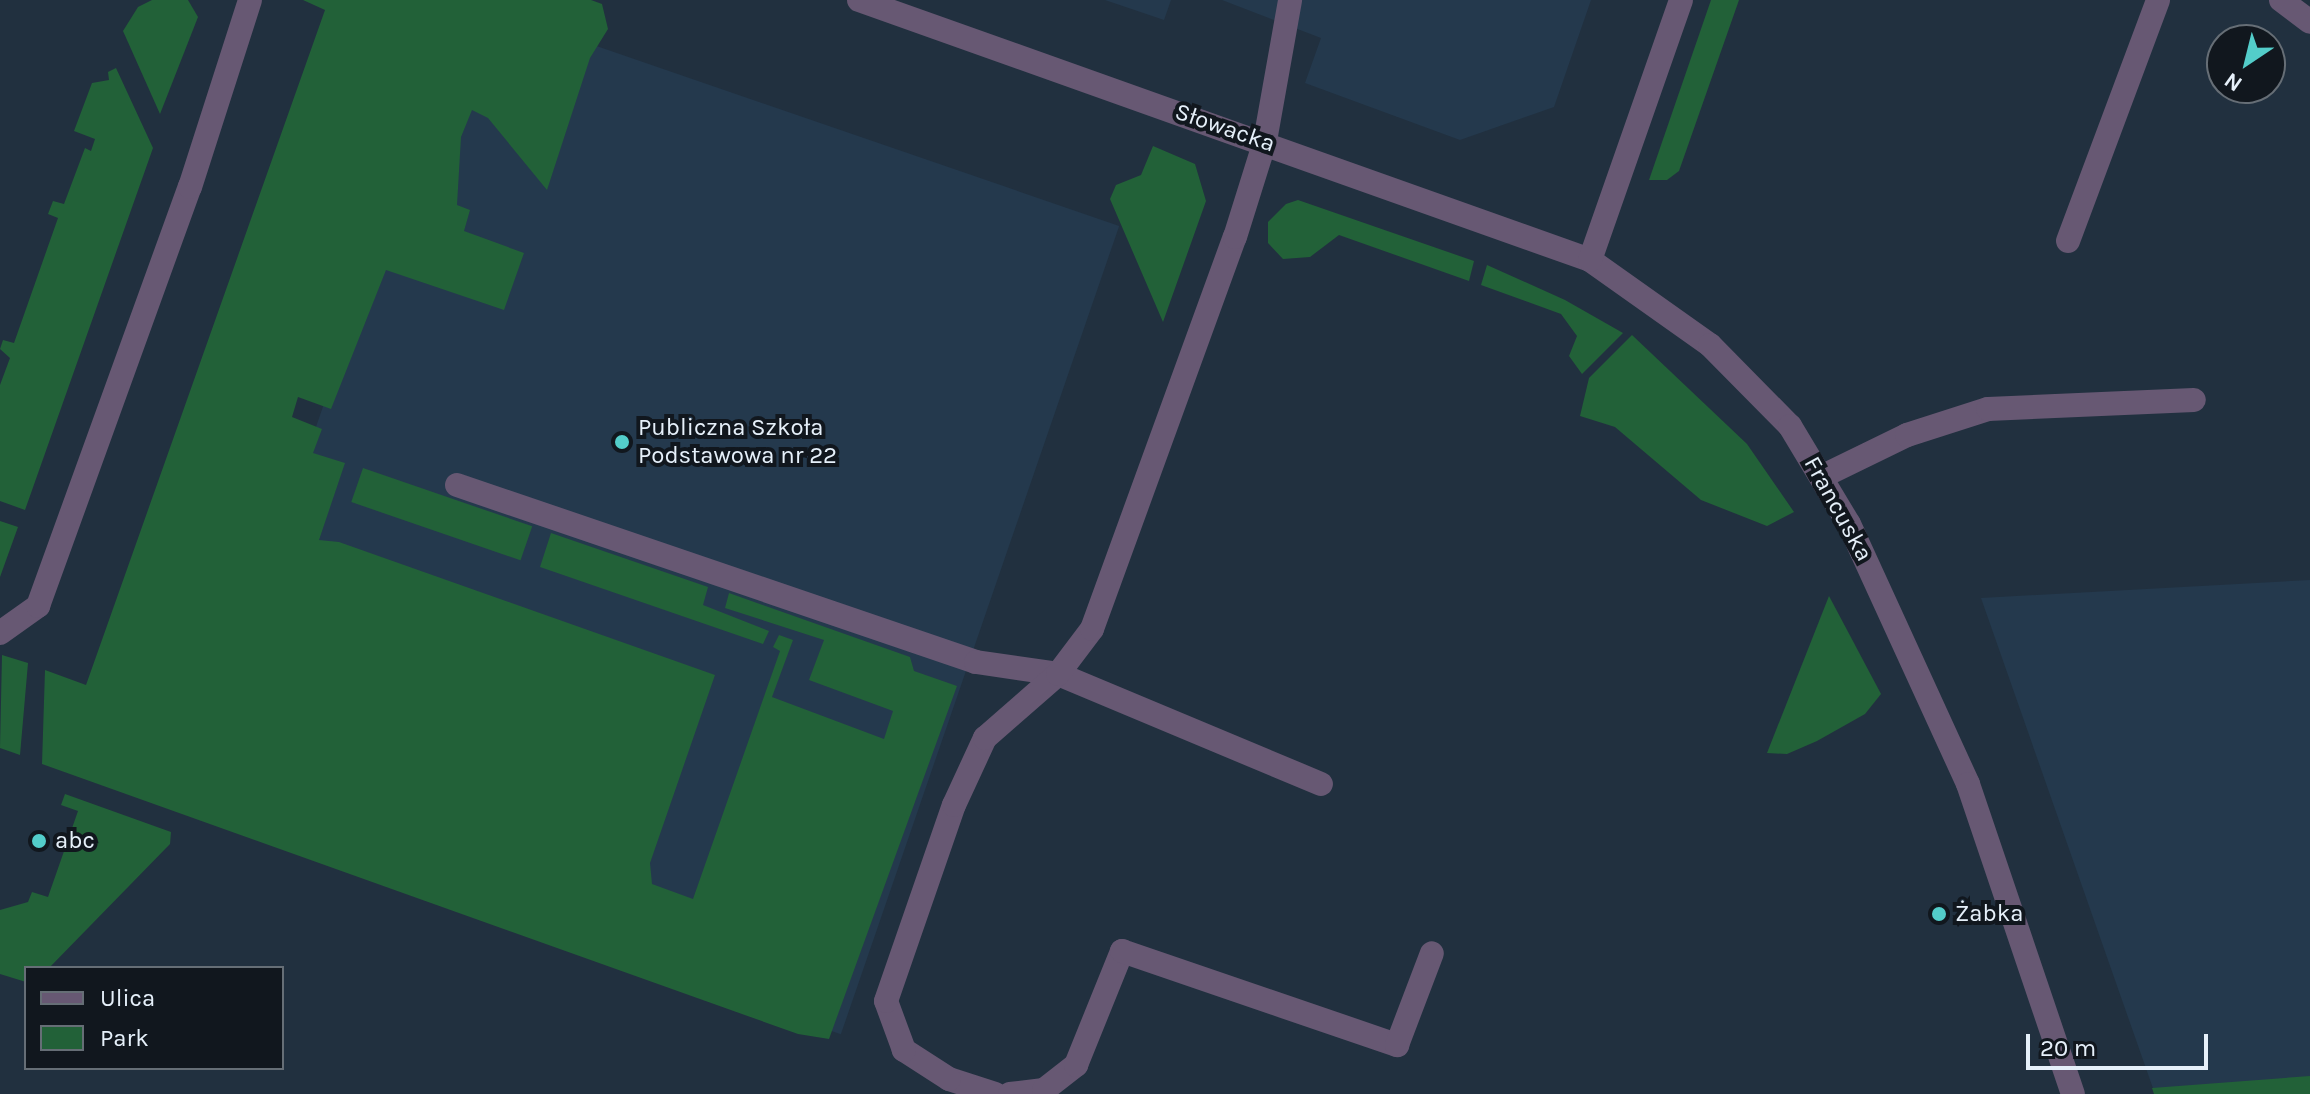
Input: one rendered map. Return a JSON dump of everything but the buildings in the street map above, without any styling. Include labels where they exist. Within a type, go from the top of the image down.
[{"type":"street","points":[[0,633],[38,606],[190,187],[250,0]]},
{"type":"street","name":"Słowacka","points":[[859,0],[1265,141],[1590,260]]},
{"type":"street","points":[[995,1094],[949,1079],[904,1050],[886,1001],[954,805],[985,738],[1058,674],[1092,629],[1235,237],[1265,141],[1290,0]]},
{"type":"street","points":[[1590,260],[1681,0]]},
{"type":"street","points":[[2068,241],[2158,0]]},
{"type":"street","points":[[2281,0],[2310,22]]},
{"type":"street","name":"Francuska","points":[[1590,260],[1710,345],[1790,426],[1823,476],[1958,758],[2073,1094]]},
{"type":"street","points":[[1823,476],[1907,435],[1988,409],[2194,400]]},
{"type":"street","points":[[457,485],[976,662],[1058,674],[1321,784]]},
{"type":"street","points":[[1010,1094],[1044,1090],[1076,1065],[1122,951],[1397,1045],[1432,953]]},
{"type":"shaded area","name":"Publiczna Szkoła Podstawowa nr 22","points":[[463,0],[1119,226],[841,1034],[185,808]]},
{"type":"shaded area","points":[[1105,0],[1171,0],[1164,20]]},
{"type":"shaded area","points":[[1222,0],[1591,0],[1554,107],[1460,140],[1305,83],[1321,38]]},
{"type":"shaded area","points":[[2310,580],[2310,1094],[2155,1094],[1981,598]]},
{"type":"green space","points":[[152,0],[188,0],[198,17],[160,114],[123,31],[138,7]]},
{"type":"green space","points":[[303,0],[591,0],[602,4],[608,29],[590,58],[547,190],[488,118],[472,110],[461,137],[457,205],[470,210],[464,231],[524,253],[504,310],[386,270],[331,409],[298,397],[292,417],[322,429],[313,453],[345,463],[319,540],[339,542],[715,675],[650,863],[652,884],[693,899],[780,651],[773,647],[779,635],[793,640],[772,697],[884,739],[893,711],[809,680],[824,640],[725,608],[729,593],[910,657],[914,671],[957,686],[829,1039],[798,1034],[42,764],[45,670],[86,685],[325,10]]},
{"type":"green space","points":[[1711,0],[1739,0],[1679,171],[1667,180],[1649,180]]},
{"type":"green space","points":[[116,68],[153,148],[25,510],[0,501],[0,385],[10,358],[0,349],[3,340],[14,343],[58,218],[48,214],[53,201],[64,204],[85,148],[91,151],[95,139],[74,131],[92,83],[109,80],[108,72]]},
{"type":"green space","points":[[1153,146],[1195,164],[1206,201],[1163,322],[1110,199],[1116,185],[1141,175]]},
{"type":"green space","points":[[1298,200],[1474,261],[1469,281],[1339,235],[1310,257],[1283,259],[1268,243],[1268,222],[1286,204]]},
{"type":"green space","points":[[1487,265],[1565,300],[1623,333],[1582,374],[1569,356],[1577,336],[1561,314],[1481,285]]},
{"type":"green space","points":[[1632,335],[1747,444],[1794,512],[1767,526],[1701,500],[1615,427],[1580,416],[1589,378]]},
{"type":"green space","points":[[363,468],[532,526],[521,560],[351,502]]},
{"type":"green space","points":[[0,521],[18,527],[0,577]]},
{"type":"green space","points":[[551,533],[708,587],[703,605],[769,631],[763,644],[540,567]]},
{"type":"green space","points":[[1829,596],[1881,694],[1865,714],[1817,741],[1787,754],[1767,753]]},
{"type":"green space","points":[[2,655],[28,663],[20,755],[0,748]]},
{"type":"green space","points":[[65,794],[171,832],[170,844],[51,966],[24,966],[24,981],[0,974],[0,910],[28,902],[32,892],[48,897],[78,811],[61,805]]},
{"type":"green space","points":[[2310,1076],[2310,1094],[2154,1094],[2152,1088]]},
{"type":"place","name":"Publiczna Szkoła Podstawowa nr 22","points":[[622,442]]},
{"type":"place","name":"abc","points":[[39,841]]},
{"type":"place","name":"Żabka","points":[[1939,914]]}]
